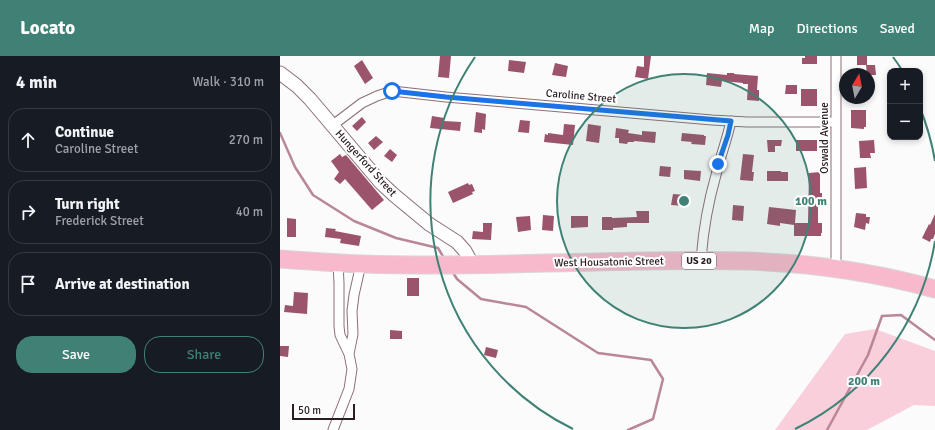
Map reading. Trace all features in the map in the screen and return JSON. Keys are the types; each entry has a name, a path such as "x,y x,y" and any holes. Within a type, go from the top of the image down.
{"highway":[{"name":"West Housatonic Street","path":"280,259 361,264 467,264 701,260 772,262 836,269 888,278 935,289"}],"street":[{"name":"Oswald Avenue","path":"836,56 836,269"},
{"name":"Hungerford Street","path":"284,76 310,99 386,187 429,224 457,242 465,251 467,264"},
{"name":"Caroline Street","path":"333,125 362,104 377,96 392,91 446,97 731,121 836,122"},
{"path":"701,260 706,217 715,176 731,121"},
{"path":"333,430 349,389 352,369 349,354 340,335 338,263"},
{"path":"349,354 353,334 352,311 354,295 361,264"}],"shaded area":[{"path":"875,329 935,351 935,406 914,405 867,430 775,430 845,334"}],"building":[{"path":"440,56 451,56 449,78 438,77"},
{"path":"644,56 651,56 648,79 635,77 637,66 644,67"},
{"path":"805,56 817,56 817,64 802,64 802,58 805,58"},
{"path":"857,56 867,56 867,65 857,65"},
{"path":"362,60 373,78 365,84 354,66"},
{"path":"509,60 526,62 524,73 508,71"},
{"path":"555,63 568,66 566,77 552,75"},
{"path":"866,65 875,65 876,75 875,68 866,68"},
{"path":"707,73 727,75 727,73 734,73 758,76 757,90 759,90 759,101 747,100 748,84 722,81 721,87 706,85"},
{"path":"786,85 797,85 797,94 785,94"},
{"path":"801,89 817,89 817,106 801,106"},
{"path":"851,110 866,110 866,127 864,127 864,129 851,128"},
{"path":"476,112 486,114 485,130 482,129 482,133 474,132"},
{"path":"432,116 444,118 444,121 461,122 460,131 430,128"},
{"path":"362,117 366,122 357,131 352,126"},
{"path":"520,120 530,121 529,133 518,132"},
{"path":"564,124 575,125 573,145 544,142 545,134 563,135"},
{"path":"588,124 601,126 599,143 586,141"},
{"path":"616,128 629,130 628,133 642,135 642,131 656,132 655,143 634,141 628,142 627,144 619,143 619,138 615,138"},
{"path":"682,133 706,136 705,145 691,144 692,142 681,141"},
{"path":"376,136 383,142 374,150 368,143"},
{"path":"767,140 782,140 781,146 775,146 775,152 768,152"},
{"path":"796,140 817,140 817,151 796,151"},
{"path":"874,140 875,153 870,153 871,158 860,158 859,141"},
{"path":"390,149 397,155 392,162 384,156"},
{"path":"340,154 342,157 346,155 384,200 372,210 345,179 340,184 334,179 339,172 331,161"},
{"path":"743,154 754,155 752,172 754,172 753,181 740,180"},
{"path":"660,166 671,167 670,177 659,176"},
{"path":"866,167 867,188 855,189 854,168"},
{"path":"684,170 701,171 700,181 684,179"},
{"path":"767,171 788,172 788,181 767,181"},
{"path":"820,172 820,193 822,193 822,200 818,202 818,223 822,223 821,236 794,236 794,225 780,223 780,226 767,224 769,207 796,210 795,223 808,223 809,173"},
{"path":"468,183 469,185 472,184 475,191 472,192 473,194 453,203 448,192"},
{"path":"673,194 686,195 685,206 671,205"},
{"path":"733,205 744,206 743,221 732,220"},
{"path":"636,211 649,211 649,223 627,223 627,227 613,228 613,230 602,230 602,217 637,217"},
{"path":"856,213 866,214 866,217 870,217 869,224 866,223 865,230 854,227"},
{"path":"935,214 935,234 930,242 922,238"},
{"path":"543,215 554,216 553,231 542,230"},
{"path":"530,216 531,230 518,232 516,217"},
{"path":"571,216 588,216 588,227 571,228"},
{"path":"287,218 296,219 296,237 287,237"},
{"path":"483,223 492,223 491,240 472,239 473,231 483,232"},
{"path":"326,228 336,229 335,231 361,236 359,246 340,243 341,239 325,237"},
{"path":"407,278 419,278 419,296 407,296"},
{"path":"294,292 308,293 307,314 284,312 285,305 293,306"},
{"path":"390,330 402,331 402,339 390,339"},
{"path":"280,346 289,346 288,357 280,356"},
{"path":"486,347 498,350 496,358 484,355"}],"waterway":[{"path":"280,133 295,167 313,195 354,221 396,238 438,248 444,258"},
{"path":"452,271 457,279 481,299 526,307 598,353 651,360 663,379 653,419 628,430"},
{"path":"827,430 868,355 882,316 901,315 935,340"}],"route":[{"path":"392,91 693,119 731,121 718,164"}]}
